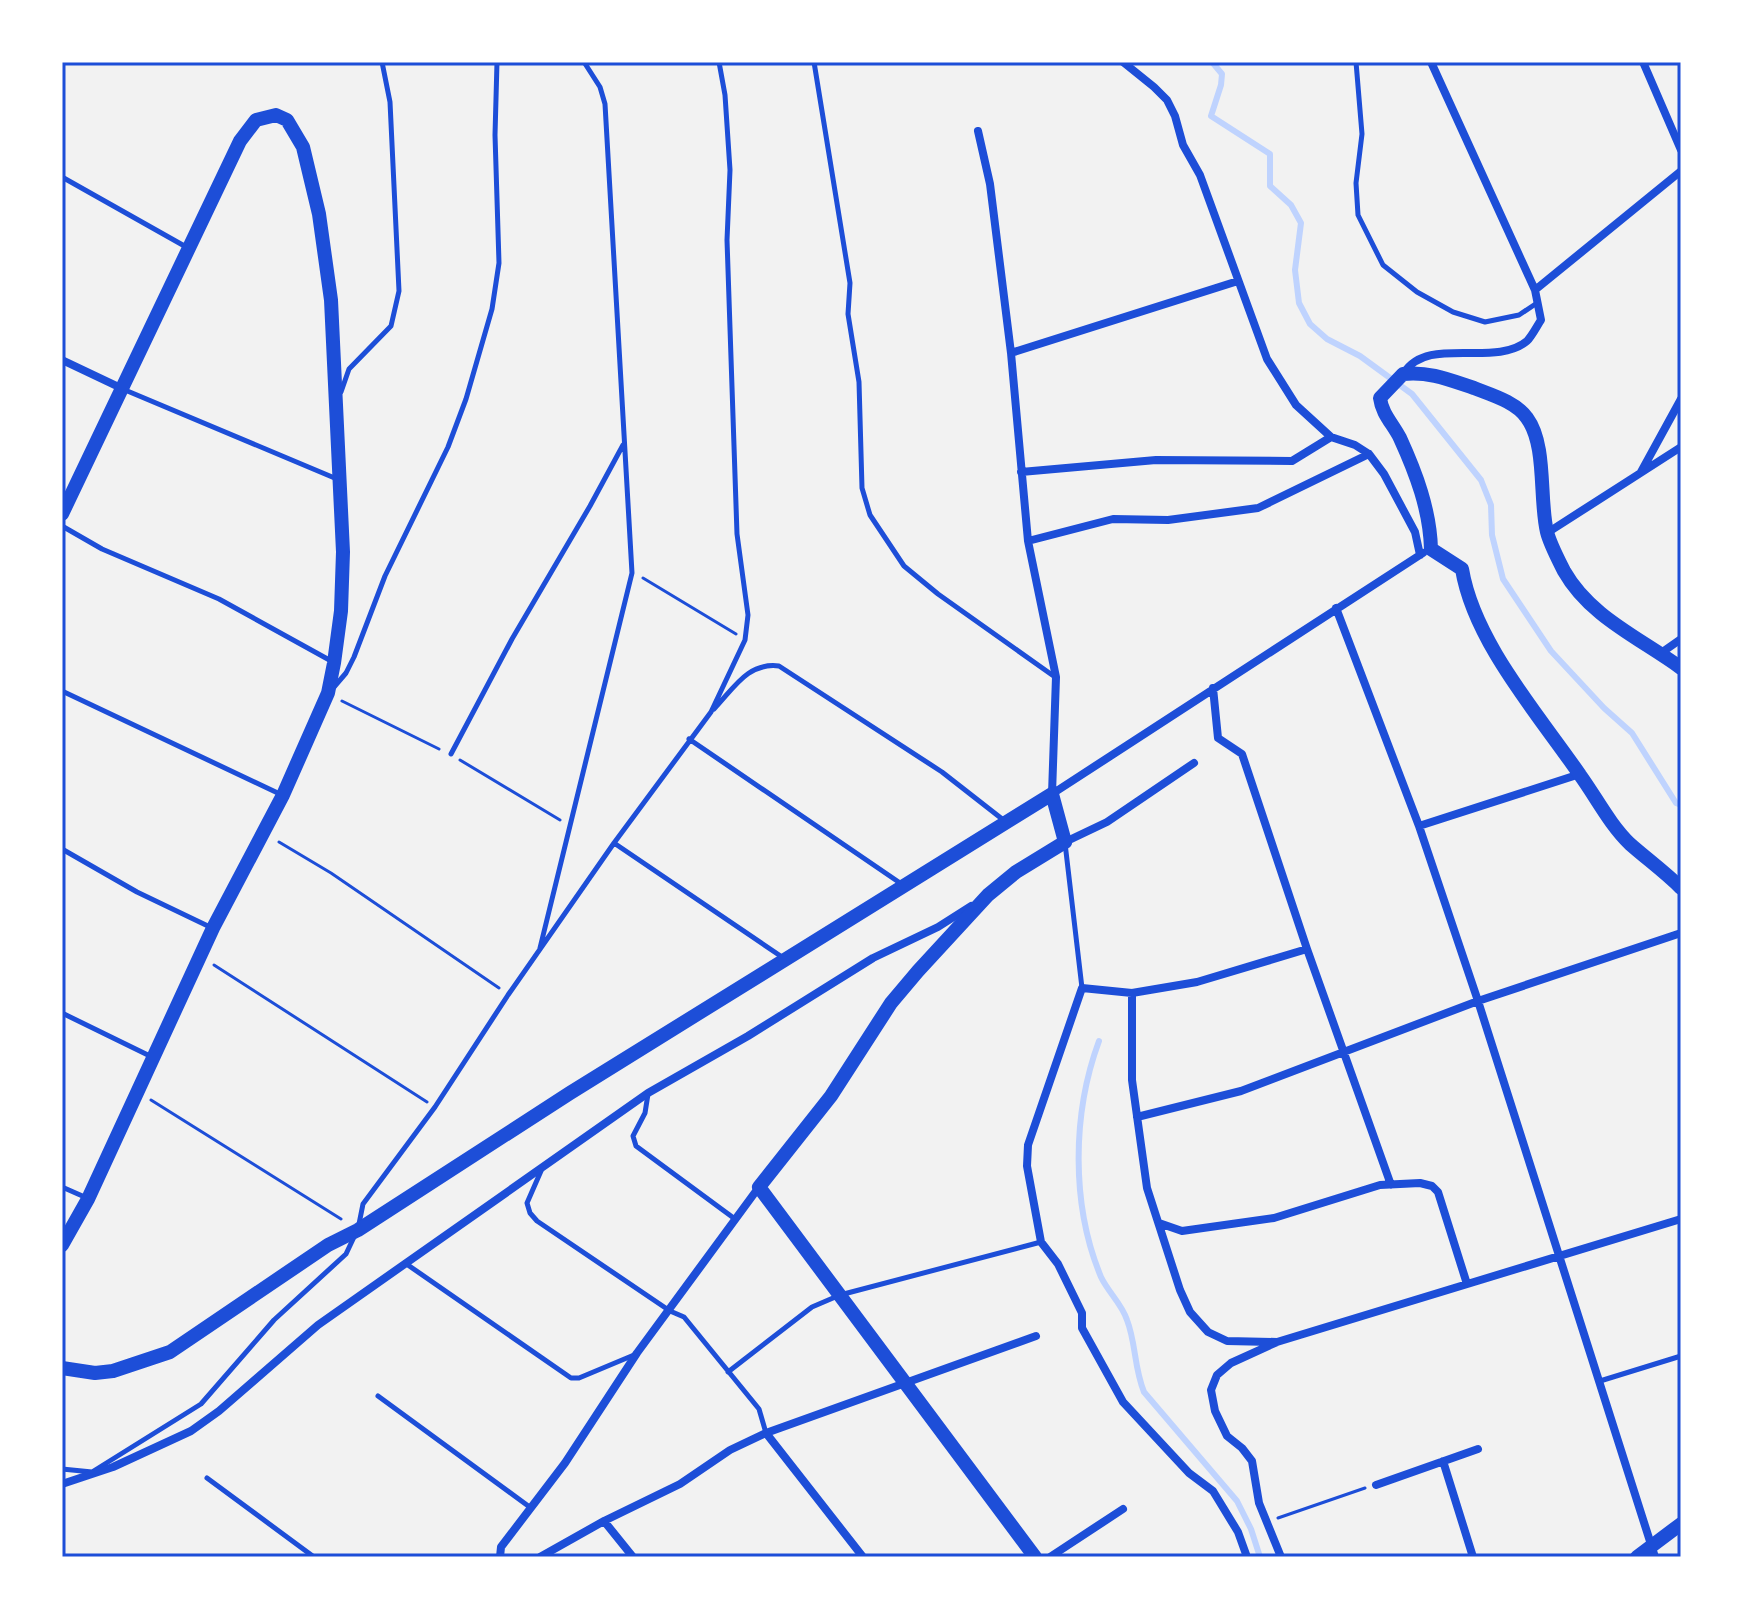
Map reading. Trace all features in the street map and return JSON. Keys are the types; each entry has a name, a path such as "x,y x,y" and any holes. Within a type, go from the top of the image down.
{"street":[{"path":"1123,62 1167,100 1183,145 1200,175 1267,359 1296,405 1331,437 1355,445 1369,454 1384,474 1425,552 1453,560 1462,569 1465,587 1483,628 1508,670 1629,843 1681,888"},
{"path":"62,1368 95,1373 113,1371 170,1352 328,1245 358,1230 570,1093 1052,794 1425,552 1430,528 1420,488 1398,435 1382,409 1380,398 1410,363 1425,356 1508,351 1527,341 1541,320 1535,290 1431,62"},
{"path":"1643,62 1681,150"},
{"path":"62,514 247,129 266,115 287,120 303,147 319,214 331,300 343,552 341,611 334,663 328,693 283,795 213,928 88,1199 62,1245"},
{"path":"978,131 990,184 1011,353 1028,541 1056,677 1052,794 1065,842"},
{"path":"1535,290 1681,171"},
{"path":"1011,353 1238,281"},
{"path":"62,360 121,388"},
{"path":"1403,374 1422,372 1482,391 1511,404 1527,418 1536,441 1547,533 1565,573 1586,600 1608,620 1681,668"},
{"path":"1640,474 1681,399"},
{"path":"1021,472 1156,460 1292,461 1331,437"},
{"path":"1547,533 1681,447"},
{"path":"1028,541 1113,519 1168,520 1258,508 1369,454"},
{"path":"1336,608 1419,826 1478,1001 1653,1552"},
{"path":"1661,653 1681,639"},
{"path":"1213,688 1218,738 1242,754 1391,1185"},
{"path":"62,1484 113,1467 191,1431 219,1411 318,1325 648,1093 748,1036 873,958 938,927 988,895 1016,872 1065,842 1107,822 1194,763"},
{"path":"1419,826 1580,774"},
{"path":"500,1557 501,1547 565,1463 637,1353 759,1187 831,1096 891,1003 988,895"},
{"path":"1137,1117 1241,1091 1478,1001 1681,933"},
{"path":"1247,1557 1238,1532 1213,1491 1189,1473 1123,1402 1082,1328 1082,1313 1058,1264 1041,1242 1027,1166 1028,1145 1082,988 1132,993 1197,982 1307,949"},
{"path":"1132,993 1132,1080 1147,1188 1190,1312 1208,1332 1227,1341 1277,1342"},
{"path":"1159,1223 1182,1231 1274,1218 1380,1185 1420,1183 1432,1186 1438,1192 1467,1284"},
{"path":"759,1187 1035,1557"},
{"path":"1281,1557 1259,1503 1252,1461 1227,1436 1215,1411 1211,1390 1217,1375 1231,1363 1277,1342 1681,1219"},
{"path":"540,1557 680,1484 730,1450 766,1433 1036,1336"},
{"path":"766,1433 863,1557"},
{"path":"1376,1485 1478,1449"},
{"path":"1443,1461 1473,1557"},
{"path":"1050,1557 1123,1509"},
{"path":"604,1521 633,1557"},
{"path":"1637,1557 1653,1552 1681,1524"}],"lane":[{"path":"335,412 349,369 391,326 399,291 390,102 382,62"},
{"path":"328,693 346,673 354,657 385,576 448,447 466,399 492,309 499,263 495,135 497,62"},
{"path":"539,954 632,573 605,104 600,87 584,62"},
{"path":"711,712 745,640 748,615 737,534 727,256 730,170 725,95 719,62"},
{"path":"814,62 850,283 848,314 859,382 864,502 910,572 1056,677"},
{"path":"1356,62 1362,134 1356,183 1358,215 1383,265 1417,292 1453,312 1485,322 1519,315 1538,302"},
{"path":"62,177 188,249"},
{"path":"121,388 338,480"},
{"path":"451,754 512,639 623,444"},
{"path":"62,526 102,549 219,599 334,663"},
{"path":"62,1469 92,1472 201,1404 274,1320 346,1254 358,1230 363,1204 435,1107 508,995 689,739 750,671 765,664 779,666 942,772 1007,822"},
{"path":"62,691 283,795"},
{"path":"689,739 904,886"},
{"path":"1065,842 1082,988"},
{"path":"614,843 785,959"},
{"path":"62,849 137,892 213,928"},
{"path":"62,1013 153,1057"},
{"path":"648,1093 645,1113 633,1136 636,1146 736,1219"},
{"path":"544,1164 527,1203 530,1213 537,1221 670,1311 684,1317 759,1409 766,1433"},
{"path":"62,1187 88,1199"},
{"path":"728,1372 812,1307 840,1295 1041,1242"},
{"path":"404,1263 571,1378 579,1378 637,1353"},
{"path":"1600,1381 1681,1356"},
{"path":"378,1396 532,1509"},
{"path":"207,1478 314,1557"}],"path":[{"path":"632,573 655,583 745,640"},
{"path":"264,833 331,873 508,995"},
{"path":"201,957 435,1107"},
{"path":"137,1092 358,1230"},
{"path":"1267,1522 1376,1485"}],"waterway":[{"path":"1212,62 1222,74 1211,116 1270,154 1270,186 1291,205 1301,223 1295,270 1299,303 1310,324 1327,339 1360,356 1412,394 1481,480 1491,505 1492,535 1503,579 1551,651 1632,733 1676,803 1681,805"},
{"path":"1099,1041 1090,1069 1080,1129 1080,1190 1091,1249 1101,1277 1127,1320 1144,1392 1237,1501 1260,1557"}]}
